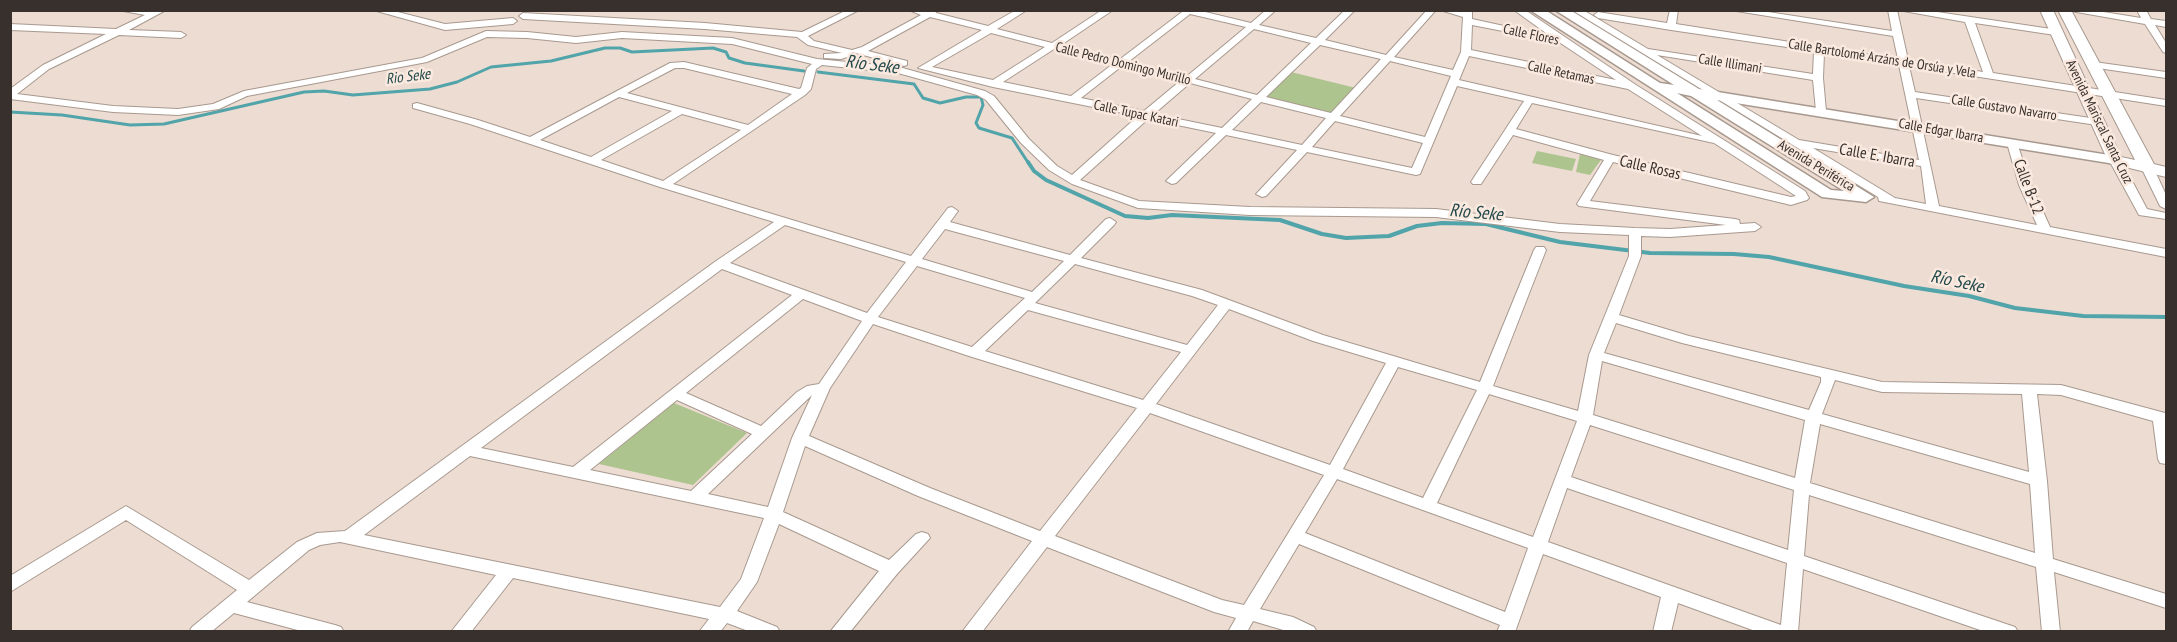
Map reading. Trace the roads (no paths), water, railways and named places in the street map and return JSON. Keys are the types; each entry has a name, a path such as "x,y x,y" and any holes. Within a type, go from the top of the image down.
{"main road":[{"name":"Avenida Mariscal Santa Cruz","path":"2046,10 2115,160"},
{"name":"Avenida Mariscal Santa Cruz","path":"2064,10 2148,169"},
{"name":"Calle Edgar Ibarra","path":"2115,160 2166,172"}],"street":[{"path":"122,10 159,12"},
{"path":"377,10 446,27 513,21"},
{"path":"802,36 855,10"},
{"name":"Calle Pedro Domingo Murillo","path":"913,10 931,12 990,31 1427,141"},
{"path":"923,68 1023,10"},
{"path":"993,84 1055,47 1109,10"},
{"path":"1073,180 1187,80 1272,10"},
{"path":"1172,181 1351,10"},
{"path":"1262,194 1432,10"},
{"name":"Calle Flores","path":"1444,10 1596,48"},
{"path":"1518,10 1632,87 1718,141"},
{"name":"Avenida Periférica","path":"1536,10 1827,194 1866,197"},
{"name":"Avenida Periférica","path":"1561,10 1866,197"},
{"path":"1671,27 1674,10"},
{"path":"1734,10 1897,34"},
{"path":"1892,10 1926,164 1933,208"},
{"path":"1902,10 2055,32"},
{"path":"2069,10 2166,24"},
{"path":"2141,10 2166,50"},
{"path":"1072,100 1187,11 1389,58 1530,99 1718,141 1737,138"},
{"path":"10,95 46,67 159,12"},
{"path":"10,95 151,112 201,110 215,107 244,94 424,60 486,34 495,27 513,21 525,12"},
{"name":"Calle Tupac Katari","path":"525,12 802,36 811,43 993,84 1416,172 1427,141"},
{"path":"795,57 841,56 865,50 931,12"},
{"path":"1580,13 1891,200"},
{"name":"Calle Bartolomé Arzáns de Orsúa y Vela","path":"1580,13 1598,13 1671,27 2166,103"},
{"path":"1427,141 1466,52 1468,16"},
{"path":"1969,20 1989,75"},
{"path":"10,27 180,35"},
{"path":"486,34 576,40 622,35 732,40 820,62 899,70 981,93 990,98 1026,141 1053,168 1073,180 1126,200 1170,207 1338,214 1436,213 1560,228 1635,232 1670,233 1755,227 1583,204 1610,158"},
{"name":"Calle Illimani","path":"1642,50 1818,78"},
{"path":"1819,50 1818,78 1821,111"},
{"name":"Calle Retamas","path":"1466,52 1632,87 1656,86"},
{"path":"664,185 801,93 806,89 812,68 820,62"},
{"path":"530,141 668,67 684,64 801,93"},
{"path":"2094,65 2166,75"},
{"name":"Calle Edgar Ibarra","path":"1656,86 2115,160"},
{"path":"618,94 750,129"},
{"name":"Calle Gustavo Navarro","path":"1911,94 2097,122"},
{"path":"1477,182 1530,99"},
{"path":"417,106 1191,350"},
{"path":"592,160 682,110"},
{"name":"Calle Rosas","path":"1511,131 1610,158 1791,201 1803,198 1801,193 1718,141"},
{"name":"Calle E. Ibarra","path":"1793,141 1926,164"},
{"name":"Calle B-12","path":"2012,143 2025,184 2045,230"},
{"name":"Avenida Mariscal Santa Cruz","path":"2115,160 2144,212 2166,216"},
{"name":"Avenida Mariscal Santa Cruz","path":"2148,169 2166,206"},
{"path":"1866,197 2166,253"},
{"path":"708,632 724,615 748,582 800,438 823,388 870,319 952,211"},
{"path":"349,537 720,264 783,221"},
{"path":"974,353 1110,222"},
{"path":"942,224 1197,293 1318,338 1586,418 2166,601"},
{"path":"1295,536 1508,626 1586,418 1588,393 1596,355 1636,252 1635,232"},
{"path":"1427,506 1485,388 1540,250"},
{"path":"720,264 870,319 1148,405 1780,632"},
{"path":"578,471 801,294"},
{"path":"971,632 1227,304"},
{"path":"1612,317 1687,340 1882,387 2061,390 2163,419 2166,459"},
{"path":"1596,355 2039,481"},
{"path":"1237,632 1333,472 1394,361"},
{"path":"1789,632 1802,486 1813,418 1828,382 1828,375"},
{"path":"695,497 807,391 823,388"},
{"path":"2029,390 2051,632"},
{"path":"676,394 762,432"},
{"path":"800,438 924,492 1220,606 1287,622 1308,632"},
{"path":"467,450 578,471 773,514 891,569"},
{"path":"1562,480 2009,632"},
{"path":"10,585 126,512 251,590"},
{"path":"198,632 303,546 329,536 349,537 724,615 752,622 771,632"},
{"path":"839,632 891,569 922,538"},
{"path":"459,632 508,571"},
{"path":"1662,632 1671,593"},
{"path":"231,605 335,632"}],"waterway":[{"name":"Rio Seke","path":"10,112 62,115 130,125 164,124 304,92 324,91 353,95 430,89 457,82 491,67 551,61 605,48 620,48 632,52 713,48 726,52 729,58 745,63 804,71"},
{"name":"Río Seke","path":"818,72 914,84 923,98 940,103 966,97 981,97 983,105 976,123 979,128 1012,138 1029,164"},
{"name":"Río Seke","path":"1028,162 1034,171 1046,180 1125,216 1148,218 1172,215 1280,220 1322,234 1346,238 1389,236 1417,226 1442,223 1486,224 1560,242 1650,253 1734,254 1769,257 1904,286 1969,296 2015,308 2083,316 2166,317"}]}
